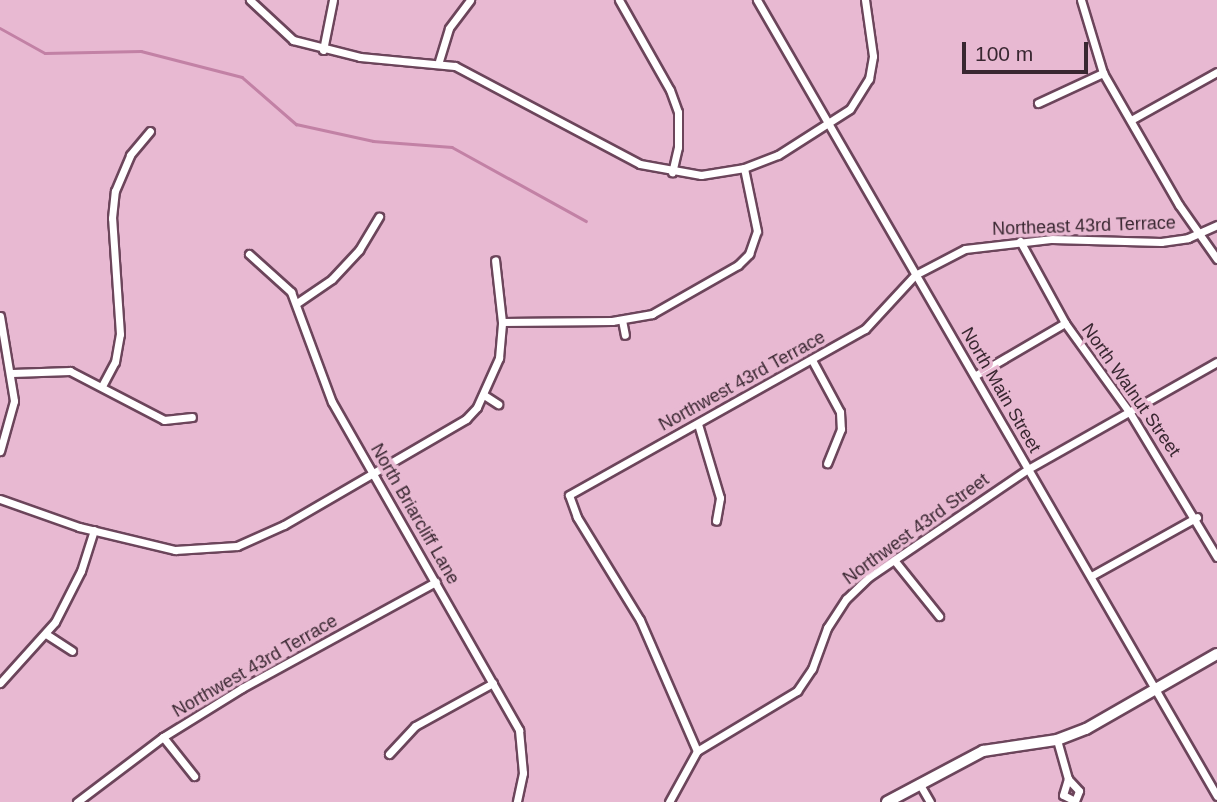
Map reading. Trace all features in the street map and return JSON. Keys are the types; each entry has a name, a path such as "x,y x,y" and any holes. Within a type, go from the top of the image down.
{"main road":[{"path":"887,802 983,751 1057,740 1217,654"}],"street":[{"path":"250,0 278,30 323,50 439,61 506,91 640,164 672,172 701,175 744,168 829,125 850,109 869,79 873,56 865,0"},
{"path":"323,50 333,0"},
{"path":"439,61 449,28 470,0"},
{"path":"619,0 675,105 678,147 672,172"},
{"name":"North Main Street","path":"757,0 1028,469 1093,575 1217,796"},
{"path":"1081,0 1103,72 1199,234 1217,259"},
{"path":"1038,103 1103,72"},
{"path":"1131,120 1217,72"},
{"path":"102,386 115,362 120,334 113,204 124,167 150,131"},
{"path":"502,322 622,320 668,308 745,259 756,237 757,218 744,168"},
{"path":"297,303 332,279 359,250 379,217"},
{"name":"Northeast 43rd Terrace","path":"915,275 965,249 1020,241 1161,242 1199,234 1217,225"},
{"name":"North Walnut Street","path":"1020,241 1065,323 1130,413 1197,517 1217,556"},
{"name":"North Briarcliff Lane","path":"249,254 284,283 297,303 322,383 493,683 524,743 517,802"},
{"path":"0,499 94,530 176,550 237,546 374,474 466,419 484,395 499,358 502,322 495,260"},
{"name":"Northwest 43rd Terrace","path":"697,751 640,620 578,517 569,495 812,360 874,322 915,275"},
{"path":"0,316 12,373 14,401 0,451"},
{"path":"622,320 625,335"},
{"path":"976,375 1065,323"},
{"path":"812,360 840,412 841,429 827,463"},
{"name":"Northwest 43rd Street","path":"697,751 792,696 812,669 827,628 845,599 894,560 1028,469 1217,362"},
{"path":"12,373 57,369 102,386 164,420 192,417"},
{"path":"484,395 498,404"},
{"path":"698,424 720,498 716,522"},
{"path":"1093,575 1197,517"},
{"path":"0,683 46,634 74,588 94,530"},
{"path":"894,560 939,616"},
{"name":"Northwest 43rd Terrace","path":"77,802 163,737 242,688 436,582"},
{"path":"46,634 72,651"},
{"path":"389,754 415,726 493,683"},
{"name":"Northwest 43rd Terrace","path":"163,737 194,776"},
{"path":"1057,740 1068,779"},
{"path":"669,802 697,751"},
{"path":"919,783 930,802"}],"waterway":[{"path":"0,28 45,53 141,51 242,77 296,124 373,141 452,147 586,221"}]}
